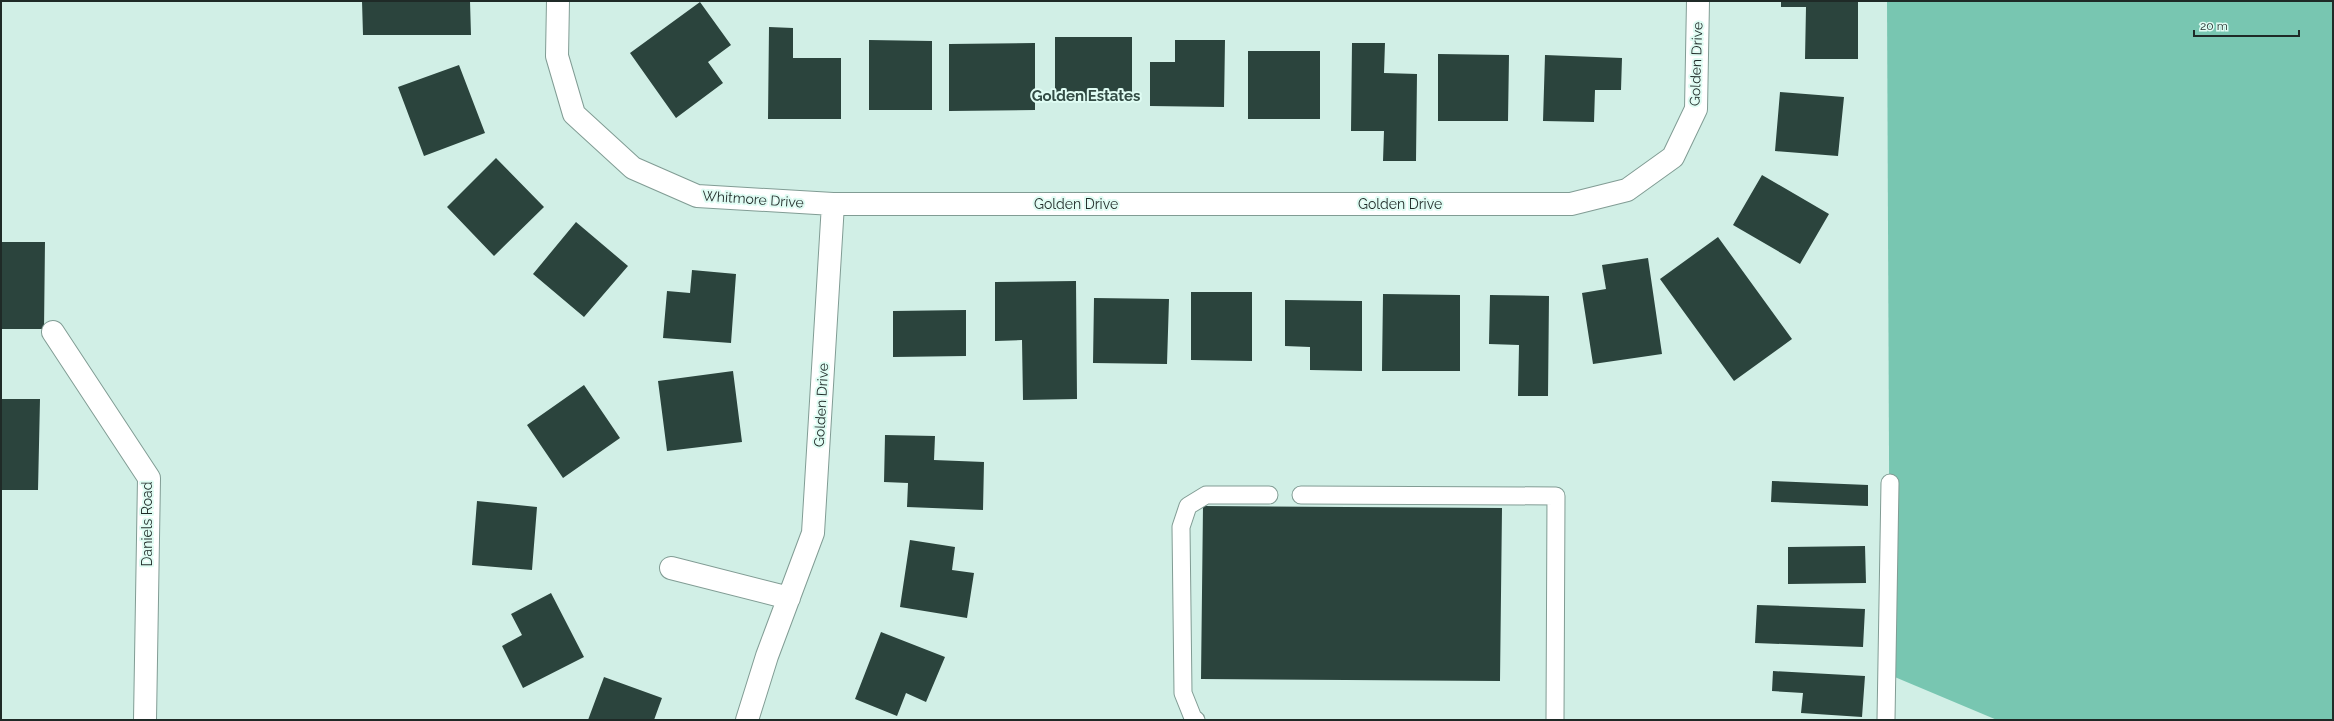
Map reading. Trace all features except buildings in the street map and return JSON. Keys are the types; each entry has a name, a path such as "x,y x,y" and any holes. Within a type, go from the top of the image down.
{"street":[{"name":"Whitmore Drive","path":"558,1 557,56 574,114 633,168 697,196 833,204"},
{"name":"Golden Drive","path":"747,720 767,656 813,533 833,204 1571,204 1627,190 1673,157 1696,109 1698,1"},
{"name":"Daniels Road","path":"53,332 149,478 145,720"},
{"path":"671,568 789,598"}],"lane":[{"path":"1886,720 1890,483"},
{"path":"1196,720 1193,718 1183,693 1181,527 1188,506 1206,494 1269,494"},
{"path":"1301,494 1556,496 1555,720"}],"green space":[{"path":"1887,1 2333,1 2333,720 1997,720 1890,675"}],"district":[{"name":"Golden Estates","path":"1086,96"}]}
